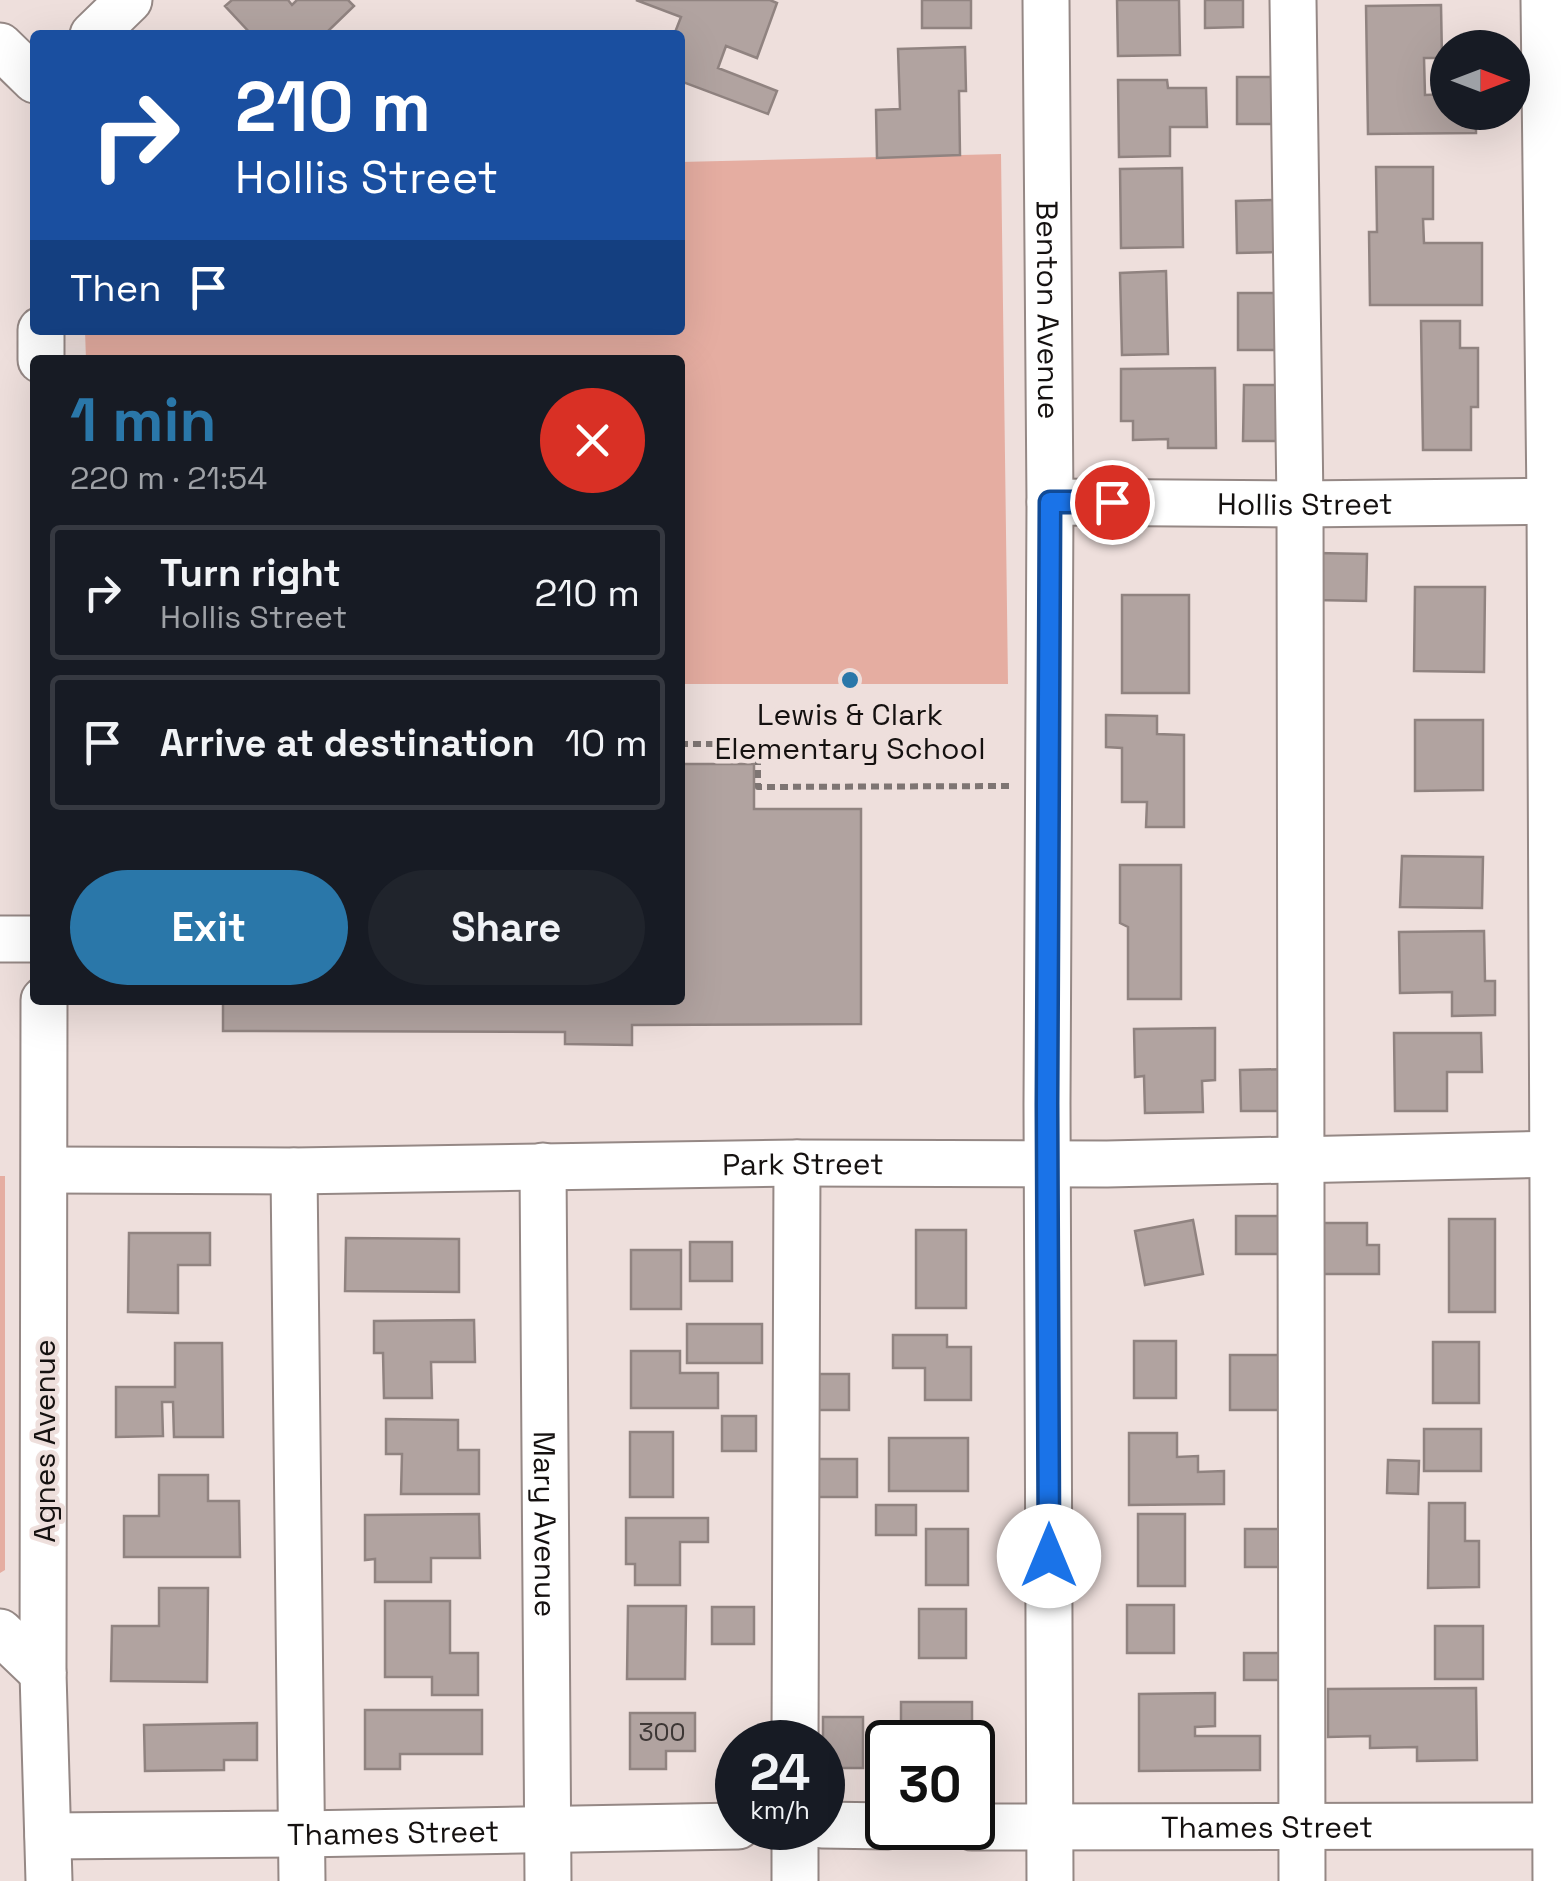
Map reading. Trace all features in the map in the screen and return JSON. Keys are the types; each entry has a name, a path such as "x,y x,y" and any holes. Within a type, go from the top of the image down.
{"street":[{"path":"97,30 129,0"},
{"name":"Benton Avenue","path":"1046,0 1050,1881"},
{"path":"1294,0 1300,504 1302,1881"},
{"path":"1544,0 1556,501 1556,1881"},
{"path":"0,46 30,75"},
{"name":"Hollis Street","path":"1050,502 1556,501"},
{"path":"0,939 30,939"},
{"name":"Agnes Avenue","path":"44,1005 44,1673 48,1881"},
{"name":"Park Street","path":"45,1170 294,1171 796,1162 1048,1164 1556,1154"},
{"path":"795,1720 796,1162"},
{"name":"Mary Avenue","path":"543,1166 548,1881"},
{"path":"294,1171 302,1881"},
{"path":"0,1632 44,1673"},
{"name":"Thames Street","path":"48,1836 715,1826"},
{"name":"Thames Street","path":"995,1827 1558,1826"},
{"path":"795,1850 795,1881"}],"path":[{"path":"685,744 758,744 758,787 1014,786"}],"shaded area":[{"path":"1001,154 1008,684 685,684 685,355 86,355 85,335 685,335 685,162"},
{"path":"0,1176 5,1176 5,1570 0,1573"}],"building":[{"path":"232,0 288,0 292,5 297,0 348,0 354,6 329,30 247,30 225,6"},
{"path":"636,0 777,3 757,58 726,46 718,68 777,91 768,114 685,83 685,30 676,30 681,17"},
{"path":"922,0 971,0 971,28 922,28"},
{"path":"1117,0 1179,0 1180,55 1118,56"},
{"path":"1205,0 1243,0 1243,27 1205,28"},
{"path":"1441,5 1441,30 1430,30 1430,58 1424,58 1430,130 1476,133 1368,134 1366,6"},
{"path":"965,47 966,91 959,91 960,155 877,158 876,110 900,109 898,49"},
{"path":"1237,77 1278,77 1278,124 1237,124"},
{"path":"1118,80 1167,80 1168,88 1206,88 1207,127 1170,127 1170,156 1119,157"},
{"path":"1376,167 1433,167 1433,219 1423,219 1424,243 1482,243 1482,305 1370,305 1369,232 1377,232"},
{"path":"1182,168 1183,247 1121,248 1120,169"},
{"path":"1277,200 1278,252 1237,253 1236,201"},
{"path":"1166,271 1168,354 1122,355 1120,273"},
{"path":"1238,293 1277,293 1277,350 1238,350"},
{"path":"1421,321 1460,321 1460,348 1478,348 1478,407 1471,407 1471,450 1423,450"},
{"path":"1215,368 1216,448 1168,448 1168,439 1133,440 1133,421 1121,421 1121,369"},
{"path":"1244,385 1283,385 1283,441 1243,441"},
{"path":"1316,553 1367,554 1366,601 1315,600"},
{"path":"1415,587 1485,587 1484,672 1414,671"},
{"path":"1122,595 1189,595 1189,693 1122,693"},
{"path":"1106,715 1157,716 1157,734 1184,735 1184,827 1146,827 1147,802 1122,802 1122,748 1106,747"},
{"path":"1415,720 1483,720 1483,790 1415,791"},
{"path":"685,764 754,764 754,809 861,809 861,1024 632,1025 632,1045 565,1044 565,1032 223,1031 223,1005 685,1005"},
{"path":"1402,856 1483,857 1482,908 1400,907"},
{"path":"1120,865 1181,865 1181,999 1128,999 1128,927 1120,923"},
{"path":"1484,931 1485,981 1495,981 1495,1015 1452,1016 1452,992 1400,993 1399,932"},
{"path":"1215,1028 1215,1080 1202,1081 1203,1112 1145,1113 1144,1076 1135,1077 1134,1029"},
{"path":"1394,1033 1481,1033 1482,1072 1447,1072 1447,1111 1395,1111"},
{"path":"1290,1069 1291,1111 1241,1111 1240,1070"},
{"path":"1236,1216 1287,1216 1287,1254 1236,1254"},
{"path":"1449,1219 1495,1219 1495,1312 1449,1312"},
{"path":"1193,1220 1203,1274 1145,1285 1135,1231"},
{"path":"1321,1223 1367,1223 1367,1245 1379,1245 1379,1274 1321,1274"},
{"path":"916,1230 966,1230 966,1308 916,1308"},
{"path":"129,1233 210,1233 210,1265 178,1265 178,1313 128,1312"},
{"path":"346,1238 459,1239 459,1292 345,1291"},
{"path":"690,1242 732,1242 732,1281 690,1281"},
{"path":"631,1250 681,1250 681,1309 631,1309"},
{"path":"474,1320 475,1362 431,1362 432,1398 384,1398 383,1353 374,1353 374,1321"},
{"path":"687,1324 762,1324 762,1363 687,1363"},
{"path":"893,1335 947,1335 947,1347 971,1347 971,1400 925,1400 925,1368 893,1368"},
{"path":"1134,1341 1176,1341 1176,1398 1134,1398"},
{"path":"1433,1342 1479,1342 1479,1403 1433,1403"},
{"path":"175,1343 222,1343 223,1437 174,1437 173,1402 162,1402 163,1436 116,1437 116,1387 175,1387"},
{"path":"631,1351 680,1351 680,1373 718,1373 718,1408 631,1408"},
{"path":"1230,1355 1282,1355 1282,1410 1230,1410"},
{"path":"812,1374 849,1374 849,1410 812,1410"},
{"path":"722,1416 756,1416 756,1451 722,1451"},
{"path":"386,1419 458,1420 458,1450 479,1450 479,1494 401,1494 402,1454 386,1454"},
{"path":"1424,1429 1481,1429 1481,1471 1424,1471"},
{"path":"630,1432 673,1432 673,1497 630,1497"},
{"path":"1129,1433 1177,1433 1177,1457 1198,1456 1198,1472 1224,1471 1224,1504 1129,1505"},
{"path":"889,1438 968,1438 968,1491 889,1491"},
{"path":"818,1459 857,1459 857,1497 818,1497"},
{"path":"1388,1460 1419,1461 1418,1494 1387,1493"},
{"path":"159,1475 208,1475 208,1501 239,1501 240,1557 124,1557 124,1516 159,1516"},
{"path":"1429,1503 1465,1503 1465,1541 1479,1541 1479,1587 1428,1588"},
{"path":"876,1505 916,1505 916,1535 876,1535"},
{"path":"479,1514 480,1558 431,1558 431,1582 375,1582 375,1559 365,1560 365,1515"},
{"path":"1138,1514 1185,1514 1185,1586 1138,1586"},
{"path":"626,1518 708,1518 708,1542 680,1542 680,1585 635,1585 635,1564 626,1564"},
{"path":"926,1529 968,1529 968,1585 926,1585"},
{"path":"1245,1529 1283,1529 1283,1567 1245,1567"},
{"path":"159,1588 208,1588 207,1682 111,1681 112,1626 159,1626"},
{"path":"385,1601 450,1601 450,1653 478,1653 478,1695 432,1695 432,1677 385,1677"},
{"path":"1127,1605 1174,1605 1174,1653 1127,1653"},
{"path":"628,1606 686,1606 685,1679 627,1679"},
{"path":"712,1607 754,1607 754,1644 712,1644"},
{"path":"919,1609 966,1609 966,1658 919,1658"},
{"path":"1435,1626 1483,1626 1483,1679 1435,1679"},
{"path":"1244,1653 1280,1653 1280,1680 1244,1680"},
{"path":"1476,1688 1477,1760 1417,1761 1417,1747 1370,1748 1370,1736 1328,1737 1328,1689"},
{"path":"1215,1693 1215,1726 1195,1727 1195,1736 1260,1736 1260,1770 1139,1771 1139,1694"},
{"path":"901,1702 972,1702 972,1720 901,1720"},
{"path":"365,1710 482,1710 482,1754 400,1754 400,1769 365,1769"},
{"path":"630,1713 695,1713 695,1751 666,1751 666,1769 630,1769"},
{"path":"863,1717 863,1768 845,1768 845,1720 823,1720"},
{"path":"257,1723 257,1760 224,1760 224,1770 145,1771 144,1725"}],"place":[{"name":"Lewis & Clark Elementary School","path":"850,680"}],"route":[{"path":"1049,1556 1050,502 1112,502"}]}
